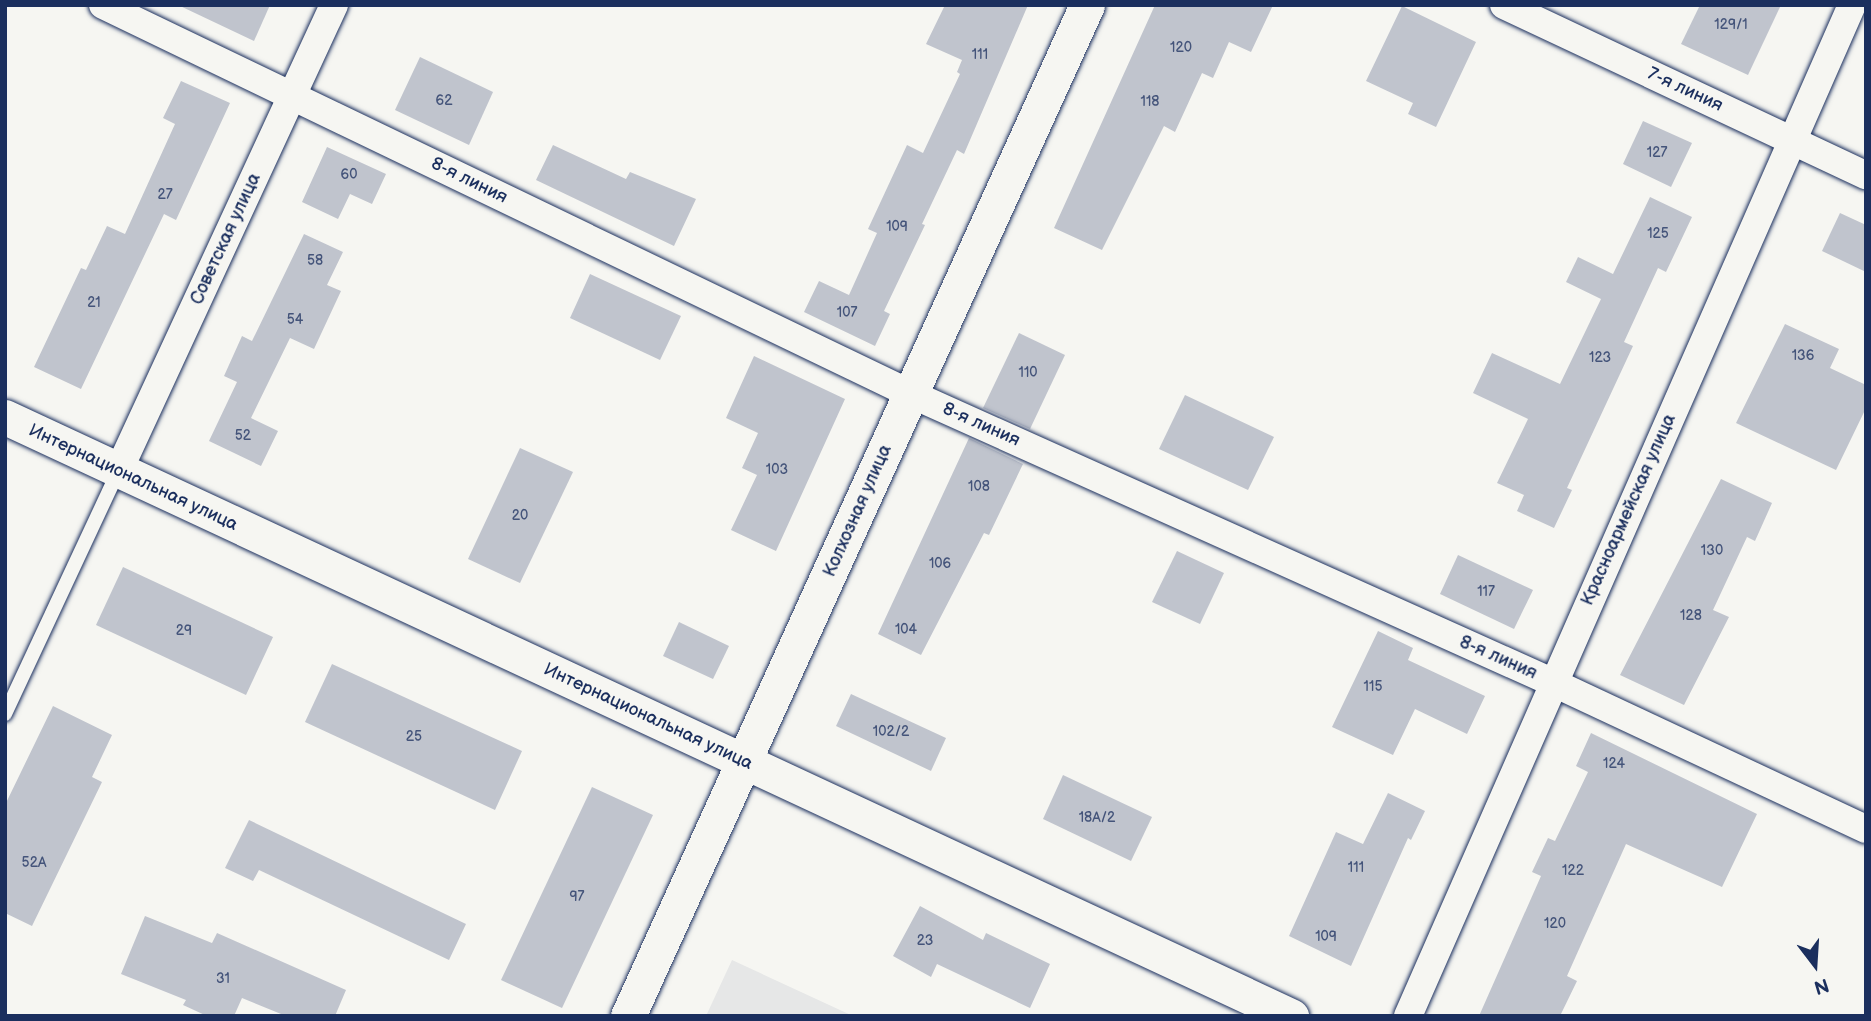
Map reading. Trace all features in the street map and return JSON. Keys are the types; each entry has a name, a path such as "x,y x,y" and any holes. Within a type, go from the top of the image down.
{"street":[{"name":"8-я линия","path":"103,5 911,394 1554,683 1866,829"},
{"name":"Советская улица","path":"118,472 334,5"},
{"name":"Колхозная улица","path":"628,1016 1087,5"},
{"name":"7-я линия","path":"1504,5 1866,175"},
{"name":"Красноармейская улица","path":"1408,1016 1852,5"},
{"name":"Интернациональная улица","path":"5,417 118,472 1291,1016"}],"lane":[{"path":"5,714 118,472"}],"shaded area":[{"path":"732,960 853,1016 706,1016"}],"building":[{"path":"178,5 270,5 254,41"},
{"path":"945,5 1028,5 964,154 957,150 922,224 925,225 884,311 890,314 875,346 804,312 819,281 849,295 877,233 868,229 907,145 923,153 960,74 957,72 962,60 926,44"},
{"path":"1155,5 1273,5 1251,52 1229,42 1213,78 1202,73 1175,132 1164,126 1102,250 1054,228"},
{"path":"1700,5 1781,5 1748,75 1681,44"},
{"path":"1402,6 1476,42 1436,127 1408,114 1413,103 1366,81"},
{"path":"420,57 493,92 469,145 395,110"},
{"path":"181,81 230,103 176,220 164,214 81,389 34,367 81,268 86,270 107,226 125,234 175,124 163,118"},
{"path":"1643,121 1692,143 1671,187 1623,164"},
{"path":"553,145 626,179 630,172 696,199 674,246 536,180"},
{"path":"327,147 386,174 372,204 350,194 338,219 302,202"},
{"path":"1650,197 1692,217 1666,272 1658,268 1624,342 1633,346 1567,488 1572,490 1554,528 1517,511 1524,495 1497,483 1528,419 1473,393 1492,353 1560,384 1601,299 1566,282 1578,257 1613,274"},
{"path":"1840,213 1866,225 1866,272 1822,251"},
{"path":"304,234 343,252 327,285 341,291 314,349 290,338 251,418 278,431 261,466 209,441 237,382 224,376 242,336 252,341"},
{"path":"590,274 681,316 660,360 570,318"},
{"path":"1785,324 1839,349 1830,368 1866,385 1866,408 1836,470 1736,423"},
{"path":"1019,333 1065,355 1030,429 983,408"},
{"path":"754,356 845,399 776,551 731,530 757,475 742,468 758,433 726,418"},
{"path":"1185,395 1274,437 1248,490 1159,449"},
{"path":"969,438 1023,464 989,535 984,533 921,655 878,634"},
{"path":"520,448 573,472 520,583 468,559"},
{"path":"1721,479 1772,503 1755,541 1747,537 1713,610 1729,617 1684,705 1620,675"},
{"path":"1177,551 1224,573 1200,624 1152,602"},
{"path":"1458,555 1533,590 1514,629 1440,594"},
{"path":"123,567 273,637 246,695 96,625"},
{"path":"679,622 729,646 713,679 663,656"},
{"path":"1378,631 1413,648 1408,660 1485,696 1467,734 1415,709 1393,755 1332,727"},
{"path":"332,664 522,751 495,810 305,722"},
{"path":"851,694 946,738 931,771 836,726"},
{"path":"53,706 112,735 92,777 102,782 32,926 5,913 5,805"},
{"path":"1591,733 1757,814 1722,887 1626,844 1567,976 1577,981 1560,1016 1479,1016 1541,876 1532,872 1548,838 1555,841 1588,772 1576,766"},
{"path":"1063,775 1152,817 1131,861 1043,819"},
{"path":"592,787 653,815 562,1008 501,980"},
{"path":"1388,793 1425,811 1411,840 1408,838 1351,966 1289,936 1336,832 1363,844"},
{"path":"249,820 466,924 449,960 259,870 253,881 225,868"},
{"path":"920,906 983,940 986,933 1050,964 1030,1008 937,964 931,977 893,956"},
{"path":"145,916 212,943 217,933 346,990 335,1016 286,1016 242,998 234,1016 207,1016 183,1005 186,1000 121,974"}]}
